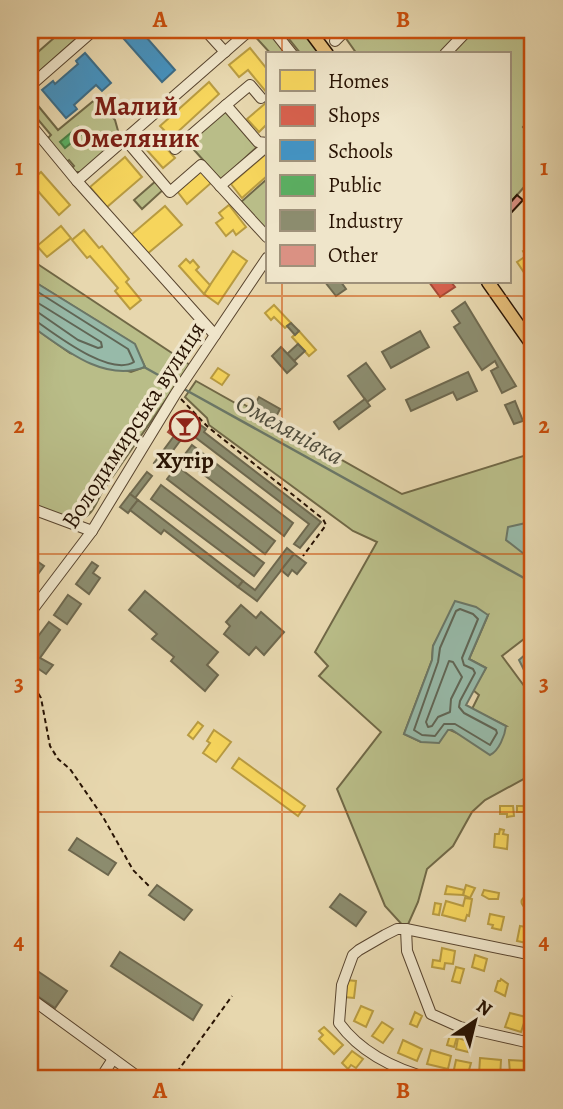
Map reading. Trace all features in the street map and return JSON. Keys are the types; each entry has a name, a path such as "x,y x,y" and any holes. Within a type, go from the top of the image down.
{"main road":[{"path":"309,30 326,52"},
{"path":"489,284 533,346"}],"street":[{"path":"30,86 94,30"},
{"path":"205,30 225,52"},
{"path":"77,181 250,30"},
{"path":"273,30 290,52"},
{"path":"335,41 346,30"},
{"path":"447,52 468,30"},
{"path":"175,149 250,85 261,98"},
{"path":"220,186 264,144 226,105"},
{"path":"30,124 77,181 215,335"},
{"path":"125,139 170,192 201,165 266,236"},
{"name":"Володимирська вулиця","path":"30,613 92,531 177,391 266,259"},
{"path":"30,508 92,531"},
{"path":"432,1079 399,1070 364,1048 341,1027 338,1009 345,973 353,955 364,946 401,929 533,955"},
{"path":"401,929 431,1014 460,1027 526,1042"},
{"path":"30,998 141,1079"},
{"path":"100,1079 113,1059"}],"path":[{"path":"177,391 208,426 323,519 326,525 303,556"},
{"path":"30,679 41,698 50,746 58,759 70,769 103,817 133,870 149,886"},
{"path":"172,1079 232,996"}],"green space":[{"path":"63,30 86,30 30,80 30,59"},
{"path":"255,30 270,30 287,52 269,52 252,33"},
{"path":"282,30 302,30 318,52 299,52"},
{"path":"340,30 533,30 533,116 523,127 533,138 533,177 510,203 510,52 356,52"},
{"path":"30,96 58,130 97,98 115,120 120,138 81,172 75,172 71,169 74,166 69,160 66,162 47,139 51,135 30,110"},
{"path":"225,109 258,146 221,180 187,142"},
{"path":"157,180 164,189 142,209 134,200"},
{"path":"266,180 266,231 241,202"},
{"path":"30,259 190,365 102,492 92,511 81,519 67,518 30,503 30,325 70,353 131,372 145,367 134,344 30,279"},
{"path":"196,381 237,404 243,404 402,494 533,453 533,632 502,656 533,698 533,774 485,800 472,812 453,846 427,869 418,902 406,929 385,906 337,789 381,732 319,676 328,666 315,652 377,542 353,531 209,425 207,418 185,397","holes":["488,615 469,659 486,668 473,690 479,695 472,709 506,726 459,734 448,729 421,742 404,734 438,637"]}],"water":[{"path":"30,279 135,344 145,367 129,371 99,367 70,353 30,325"},
{"path":"526,523 533,534 533,561 506,540 508,527"},
{"path":"455,601 476,607 488,615 469,659 486,668 466,705 506,726 501,742 490,755 452,730 448,730 439,743 421,742 404,734 432,660 433,646"},
{"path":"533,648 533,678 528,678 519,660"}],"building: Homes":[{"path":"30,30 49,30 30,47"},
{"path":"250,48 266,68 266,92 248,70 239,77 229,65"},
{"path":"209,82 219,94 171,138 175,143 168,150 175,158 163,168 145,148 164,130 160,126"},
{"path":"266,103 266,125 259,132 247,119"},
{"path":"266,154 266,177 242,198 231,184"},
{"path":"125,157 142,177 107,207 90,187"},
{"path":"201,171 211,183 187,204 177,191"},
{"path":"41,172 70,205 59,215 30,182"},
{"path":"229,205 246,227 236,235 233,230 226,236 216,223 223,218 219,213"},
{"path":"165,206 182,225 147,254 131,235"},
{"path":"61,226 71,238 47,257 37,246"},
{"path":"84,230 99,248 102,246 129,279 126,282 141,300 130,309 115,291 118,288 72,240"},
{"path":"530,247 533,252 533,278 529,280 517,262 526,256 523,251"},
{"path":"233,251 247,261 218,304 204,294"},
{"path":"186,259 190,263 193,260 199,267 196,270 210,285 204,294 179,266"},
{"path":"274,305 291,323 285,328 274,317 271,320 265,313"},
{"path":"299,331 316,350 309,356 292,337"},
{"path":"218,368 229,375 222,385 211,378"},
{"path":"198,722 203,726 193,739 188,735"},
{"path":"214,730 231,742 216,762 203,753"},
{"path":"239,758 305,806 298,816 232,768"},
{"path":"500,806 513,806 514,816 500,814"},
{"path":"517,806 529,806 529,812 517,812"},
{"path":"500,829 504,830 503,834 508,835 507,849 494,847 495,834 499,834"},
{"path":"526,832 533,832 533,851 524,851"},
{"path":"466,885 475,888 470,898 463,895"},
{"path":"447,886 464,890 463,895 445,894"},
{"path":"484,890 499,893 498,899 489,899 482,895"},
{"path":"527,897 531,898 531,906 527,907 523,906 522,902 523,898"},
{"path":"465,898 472,899 469,916 467,915 465,921 442,915 446,901 463,906"},
{"path":"435,903 441,904 439,915 433,914"},
{"path":"490,914 504,917 501,930 488,924"},
{"path":"520,926 533,928 531,944 517,941"},
{"path":"442,948 455,951 453,964 445,963 444,969 432,967 433,960 440,961"},
{"path":"475,955 487,959 484,971 472,967"},
{"path":"456,967 464,969 460,983 452,981"},
{"path":"501,979 508,984 505,996 495,991"},
{"path":"346,980 356,981 354,998 344,997"},
{"path":"361,1006 373,1011 366,1027 354,1021"},
{"path":"415,1012 422,1016 417,1027 410,1024"},
{"path":"510,1013 526,1017 521,1032 505,1027"},
{"path":"382,1022 393,1029 383,1043 372,1036"},
{"path":"324,1027 343,1045 334,1054 319,1039 323,1035 319,1031"},
{"path":"450,1035 457,1037 454,1047 447,1045"},
{"path":"458,1038 471,1042 468,1052 456,1049"},
{"path":"403,1040 422,1049 417,1061 398,1053"},
{"path":"431,1050 451,1056 448,1069 427,1064"},
{"path":"352,1051 363,1059 356,1068 351,1065 348,1069 342,1063"},
{"path":"480,1058 501,1060 500,1078 479,1075"},
{"path":"456,1060 471,1063 467,1077 453,1074"},
{"path":"509,1060 526,1061 525,1075 517,1077 510,1074"},
{"path":"369,1071 379,1077 378,1079 364,1079"}],"building: Shops":[{"path":"430,284 453,284 455,287 440,297"},
{"path":"183,412 199,424 188,437 185,435 180,441 168,432"}],"building: Schools":[{"path":"116,30 140,30 175,70 162,82"},
{"path":"85,53 111,83 102,91 96,85 74,105 77,109 66,118 42,90 53,81 55,84 78,64 76,61"}],"building: Public":[{"path":"78,127 83,133 65,148 60,142"}],"building: Industry":[{"path":"327,284 342,284 346,289 336,296"},
{"path":"465,302 516,386 502,393 491,371 498,367 495,361 482,370 454,327 460,323 452,311"},
{"path":"291,323 299,331 295,335 287,326"},
{"path":"420,331 429,347 391,368 382,352"},
{"path":"298,344 305,351 294,361 287,354"},
{"path":"281,347 297,364 287,373 272,356"},
{"path":"366,363 385,389 367,402 348,376"},
{"path":"468,372 477,391 457,400 453,392 411,411 406,400"},
{"path":"259,397 280,409 274,421 252,409"},
{"path":"365,399 370,406 339,429 334,422"},
{"path":"515,401 523,421 514,424 505,405"},
{"path":"199,424 206,429 204,432 321,522 300,548 294,544 309,524 191,434"},
{"path":"174,436 180,441 160,468 154,463"},
{"path":"192,445 293,523 284,536 182,458"},
{"path":"177,466 275,541 265,554 167,479"},
{"path":"147,472 152,476 135,498 130,494"},
{"path":"161,485 264,563 254,576 151,499"},
{"path":"130,494 138,500 128,513 120,507"},
{"path":"138,500 243,581 238,587 164,530 161,534 130,510"},
{"path":"287,548 294,554 257,601 238,587 243,581 255,590"},
{"path":"294,554 306,563 297,574 292,570 288,576 281,570"},
{"path":"30,558 44,566 30,585"},
{"path":"92,562 98,566 93,573 100,578 89,594 76,584"},
{"path":"145,591 218,652 207,665 218,675 205,691 171,661 174,657 152,639 157,634 129,610"},
{"path":"68,595 81,604 67,624 54,615"},
{"path":"241,605 256,618 261,612 284,632 264,655 256,647 249,655 224,634 230,626 226,622"},
{"path":"49,622 60,630 40,658 53,665 46,674 30,663 30,647"},
{"path":"77,838 116,863 108,875 69,850"},
{"path":"157,885 192,910 184,920 149,895"},
{"path":"340,894 366,912 356,926 330,907"},
{"path":"120,952 202,1005 193,1020 111,966"},
{"path":"33,968 67,991 55,1008 30,991 30,973"}],"building: Other":[{"path":"517,195 523,200 510,214 510,203"},
{"path":"533,203 533,219 527,207"}],"waterway":[{"name":"Омелянівка","path":"144,367 178,386"},
{"name":"Омелянівка","path":"184,389 533,583"}],"place":[{"name":"Хутір","path":"185,426"}],"district":[{"name":"Малий Омеляник","path":"136,121"}]}
